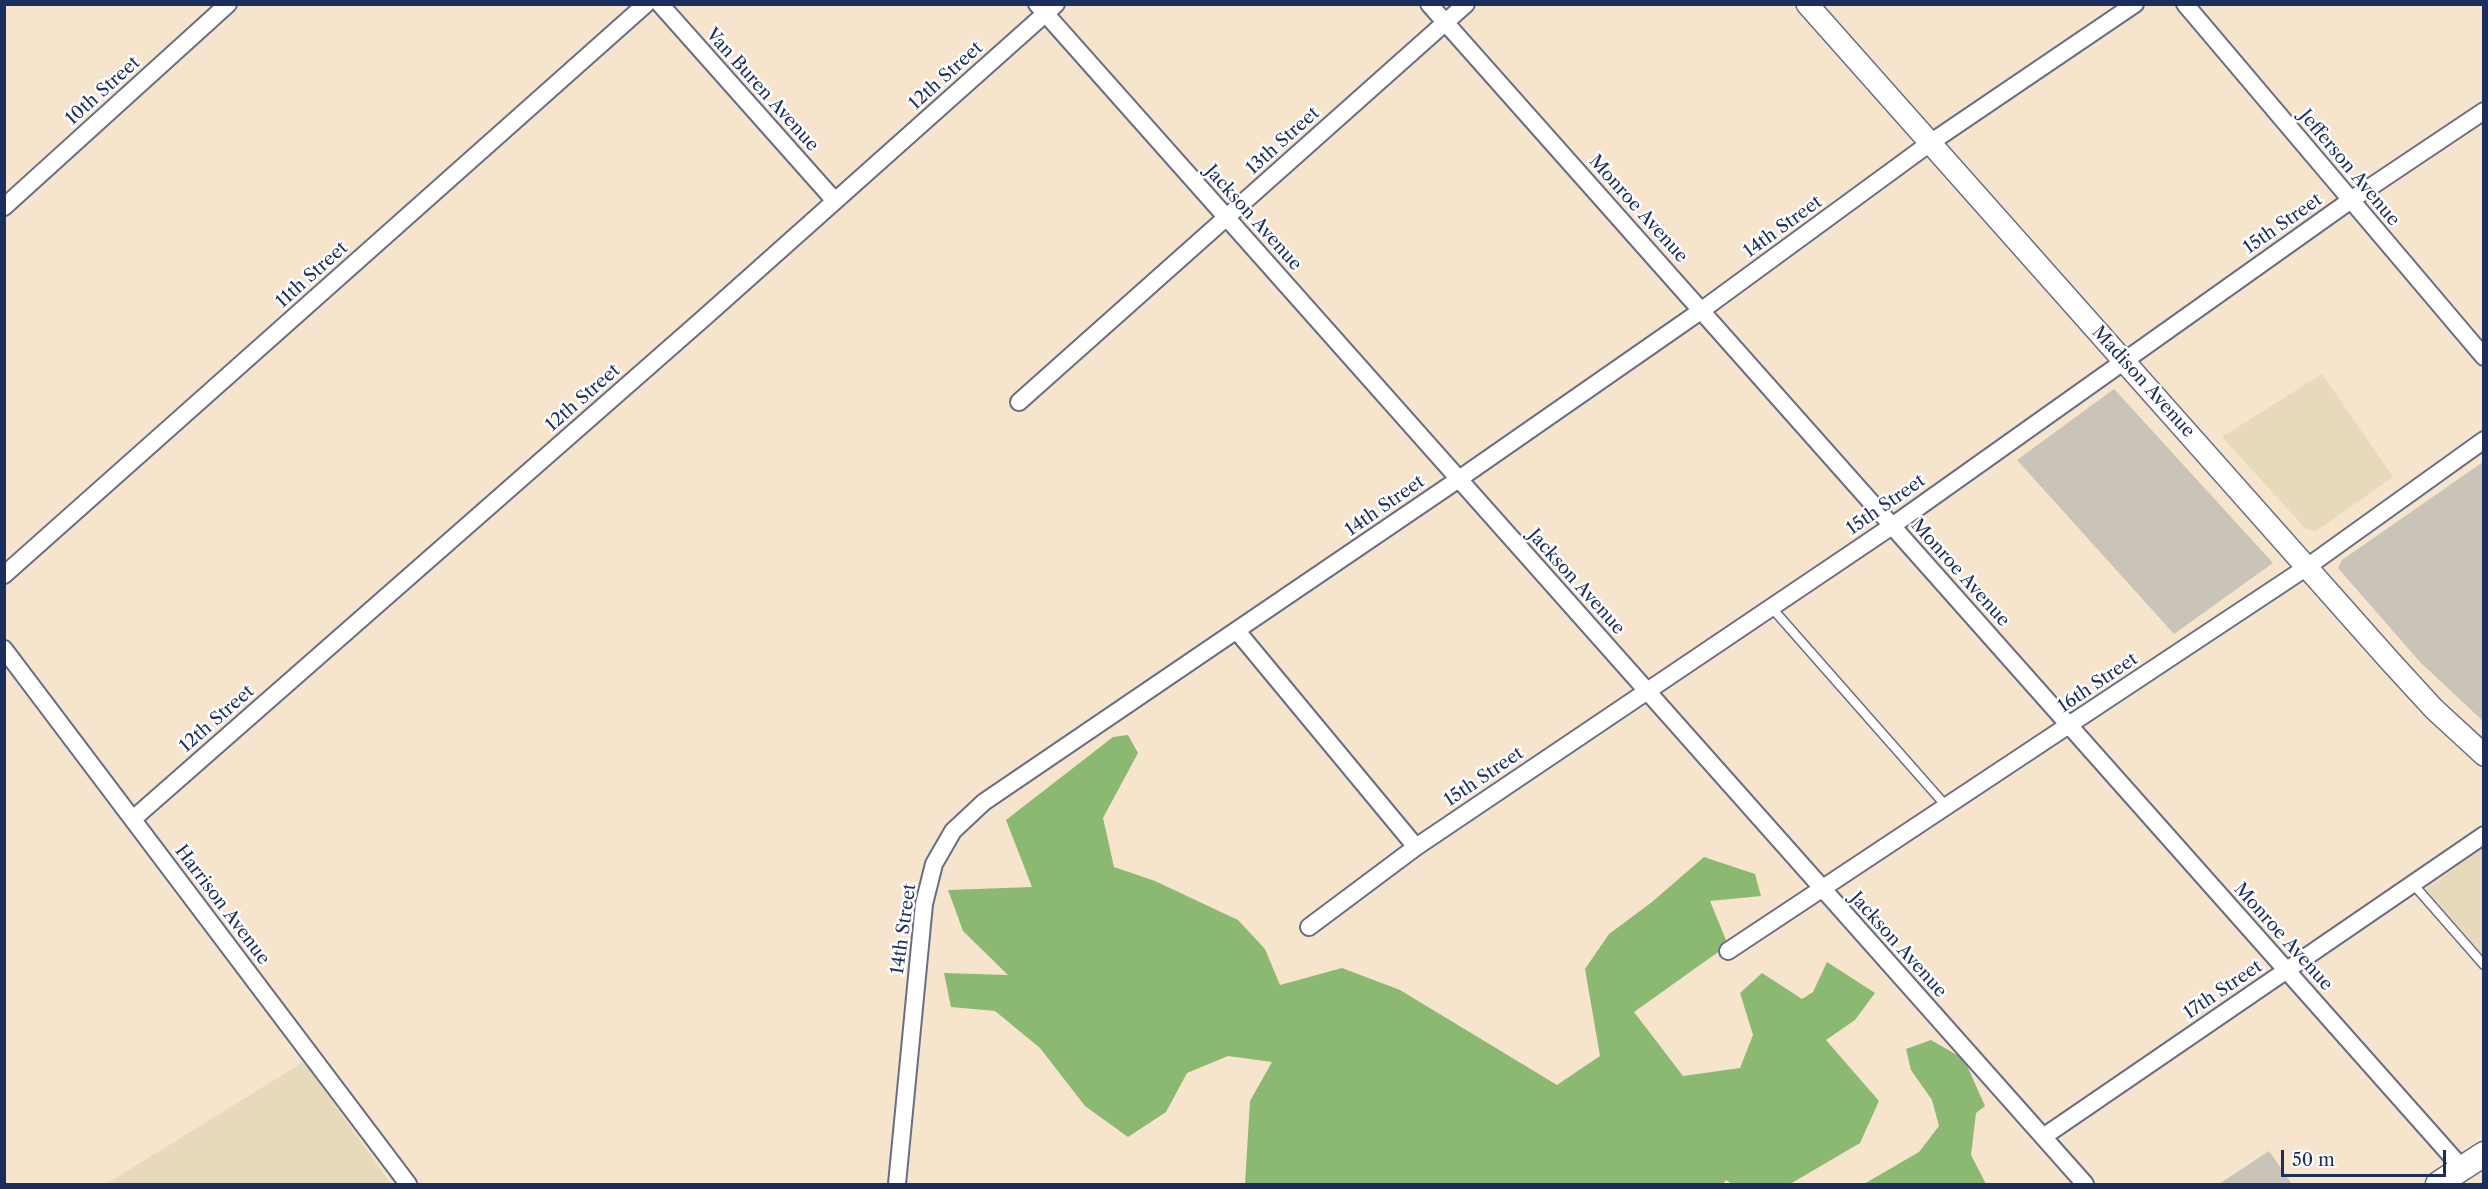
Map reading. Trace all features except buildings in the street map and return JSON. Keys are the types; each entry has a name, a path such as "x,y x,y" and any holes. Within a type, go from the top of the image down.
{"main road":[{"path":"2438,1185 2484,1154"}],"street":[{"name":"10th Street","path":"4,207 228,4"},
{"name":"11th Street","path":"4,575 646,4"},
{"name":"Van Buren Avenue","path":"660,4 835,201"},
{"name":"Monroe Avenue","path":"1429,4 2462,1168"},
{"name":"13th Street","path":"1019,402 1466,4"},
{"name":"Madison Avenue","path":"1807,4 2427,701 2484,755"},
{"name":"14th Street","path":"897,1185 924,904 934,864 953,831 984,802 1237,631 1702,310 1930,143 2135,4"},
{"name":"Jefferson Avenue","path":"2185,4 2484,357"},
{"name":"12th Street","path":"133,819 835,201 1046,8"},
{"name":"Jackson Avenue","path":"1046,8 1227,218 2085,1185"},
{"name":"15th Street","path":"1309,927 1416,847 1892,526 2351,200 2484,111"},
{"name":"16th Street","path":"1728,951 2307,567 2484,440"},
{"path":"1237,631 1416,847"},
{"name":"Harrison Avenue","path":"4,649 408,1185"},
{"name":"17th Street","path":"2043,1137 2484,835"}],"lane":[{"path":"1770,607 1947,807"},
{"path":"2413,884 2484,965"}],"shaded area":[{"path":"2322,374 2393,477 2316,531 2306,529 2222,437"},
{"path":"2114,389 2273,563 2174,634 2017,460"},
{"path":"2483,462 2483,721 2420,662 2338,568 2342,560"},
{"path":"2483,848 2483,955 2423,891"},
{"path":"303,1061 391,1184 106,1184 297,1066"},
{"path":"2269,1151 2292,1184 2219,1184"}],"green space":[{"path":"1128,735 1138,753 1103,818 1114,867 1155,881 1238,920 1265,949 1280,985 1342,968 1400,990 1557,1085 1600,1056 1585,969 1609,934 1652,902 1704,857 1755,874 1761,896 1710,901 1728,945 1634,1012 1683,1076 1740,1068 1753,1035 1740,993 1762,973 1802,999 1813,992 1827,962 1875,993 1855,1020 1826,1040 1879,1101 1860,1143 1790,1184 1732,1184 1726,1180 1723,1184 1245,1184 1250,1101 1272,1062 1228,1056 1187,1073 1166,1112 1128,1137 1085,1106 1040,1048 995,1011 951,1007 944,973 1008,975 963,931 948,890 1032,887 1006,820 1113,737"},
{"path":"1931,1040 1964,1059 1985,1106 1976,1113 1971,1155 1986,1184 1864,1184 1919,1152 1939,1126 1932,1100 1911,1070 1906,1049"}]}
